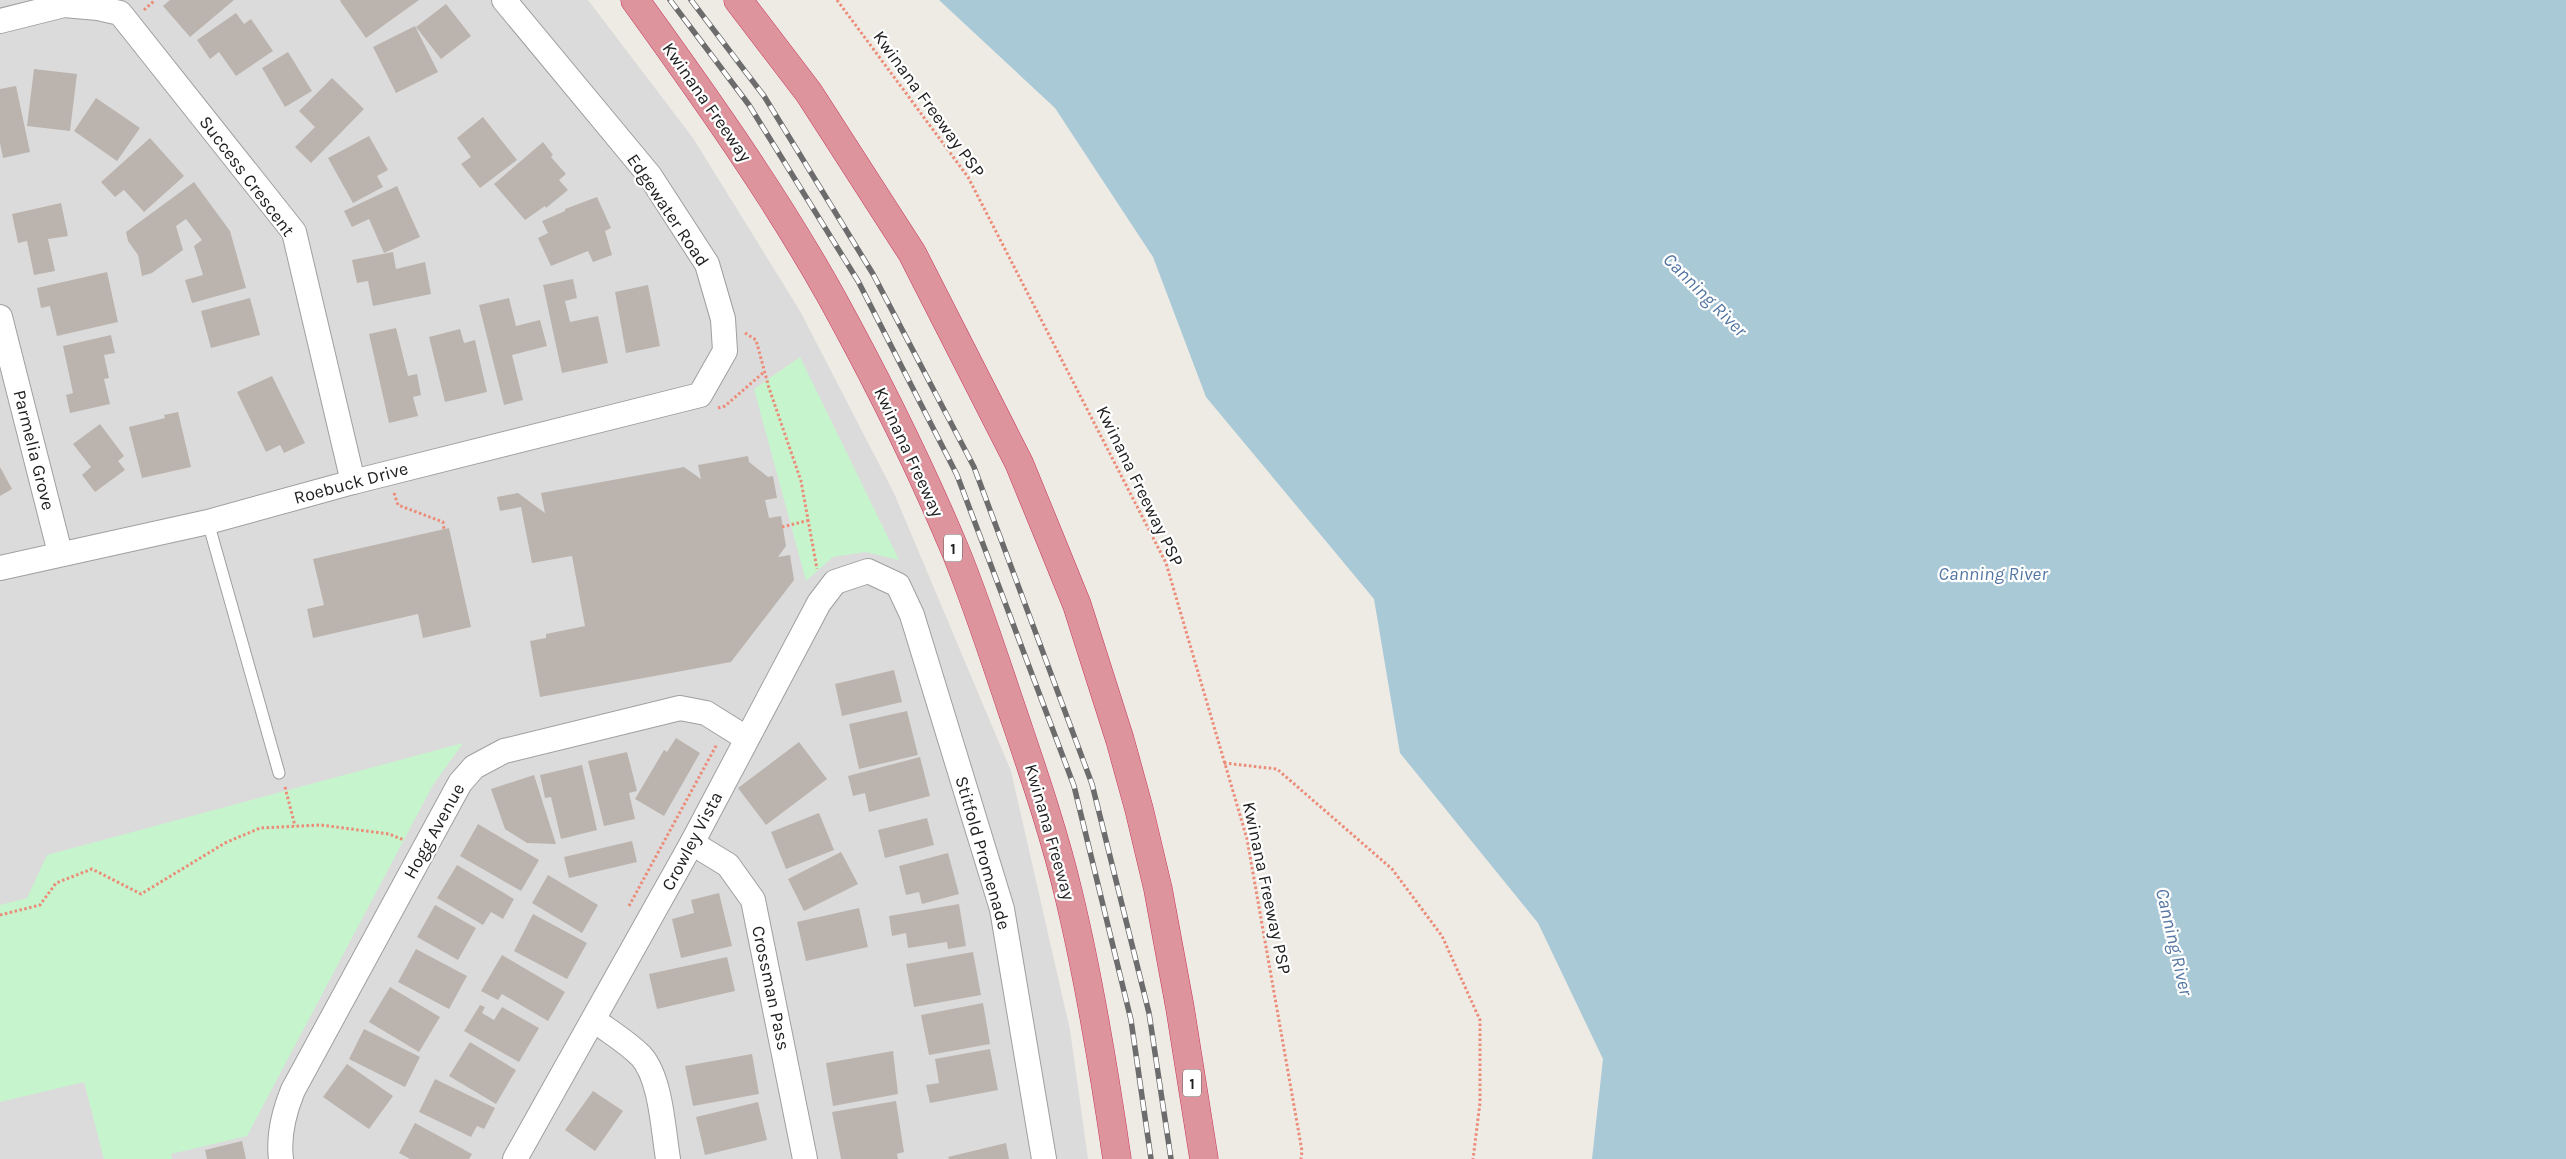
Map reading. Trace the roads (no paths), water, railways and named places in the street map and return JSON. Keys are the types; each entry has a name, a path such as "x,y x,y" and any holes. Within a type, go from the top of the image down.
{"highway":[{"name":"Kwinana Freeway","path":"635,0 724,125 778,207 831,296 889,407 926,484 956,554 1032,767 1069,894 1098,1026 1118,1159"},
{"name":"1","path":"738,0 809,93 912,253 1019,463 1077,605 1120,740 1158,889 1179,999 1204,1159"}],"street":[{"name":"Edgewater Road","path":"504,0 650,176 706,264 723,319 725,352 700,395"},
{"name":"Success Crescent","path":"0,20 64,5 98,8 120,13 294,232 353,482"},
{"name":"Parmelia Grove","path":"0,317 60,554"},
{"name":"Roebuck Drive","path":"0,568 208,522 353,482 700,395"},
{"name":"Crowley Vista","path":"515,1159 692,843 819,603 835,582 868,571 898,585"},
{"name":"Stitfold Promenade","path":"898,585 912,615 1002,909 1044,1159"},
{"name":"Hogg Avenue","path":"281,1159 280,1136 285,1109 293,1090 460,783 474,767 494,755 680,708 706,714 727,724 746,738"},
{"name":"Crossman Pass","path":"692,843 728,865 753,900 805,1159"},
{"path":"594,1020 631,1047 642,1057 650,1070 655,1084 668,1159"}],"lane":[{"path":"208,522 279,773"}],"water":[{"name":"Canning River","path":"939,0 2566,0 2566,1159 1592,1159 1603,1059 1538,923 1400,753 1374,599 1206,397 1153,257 1055,108"}],"railway":[{"path":"670,0 749,105 858,281 957,475 1074,786 1131,1020 1151,1159"},
{"path":"691,0 764,96 873,274 974,467 1092,784 1149,1013 1171,1159"}]}
